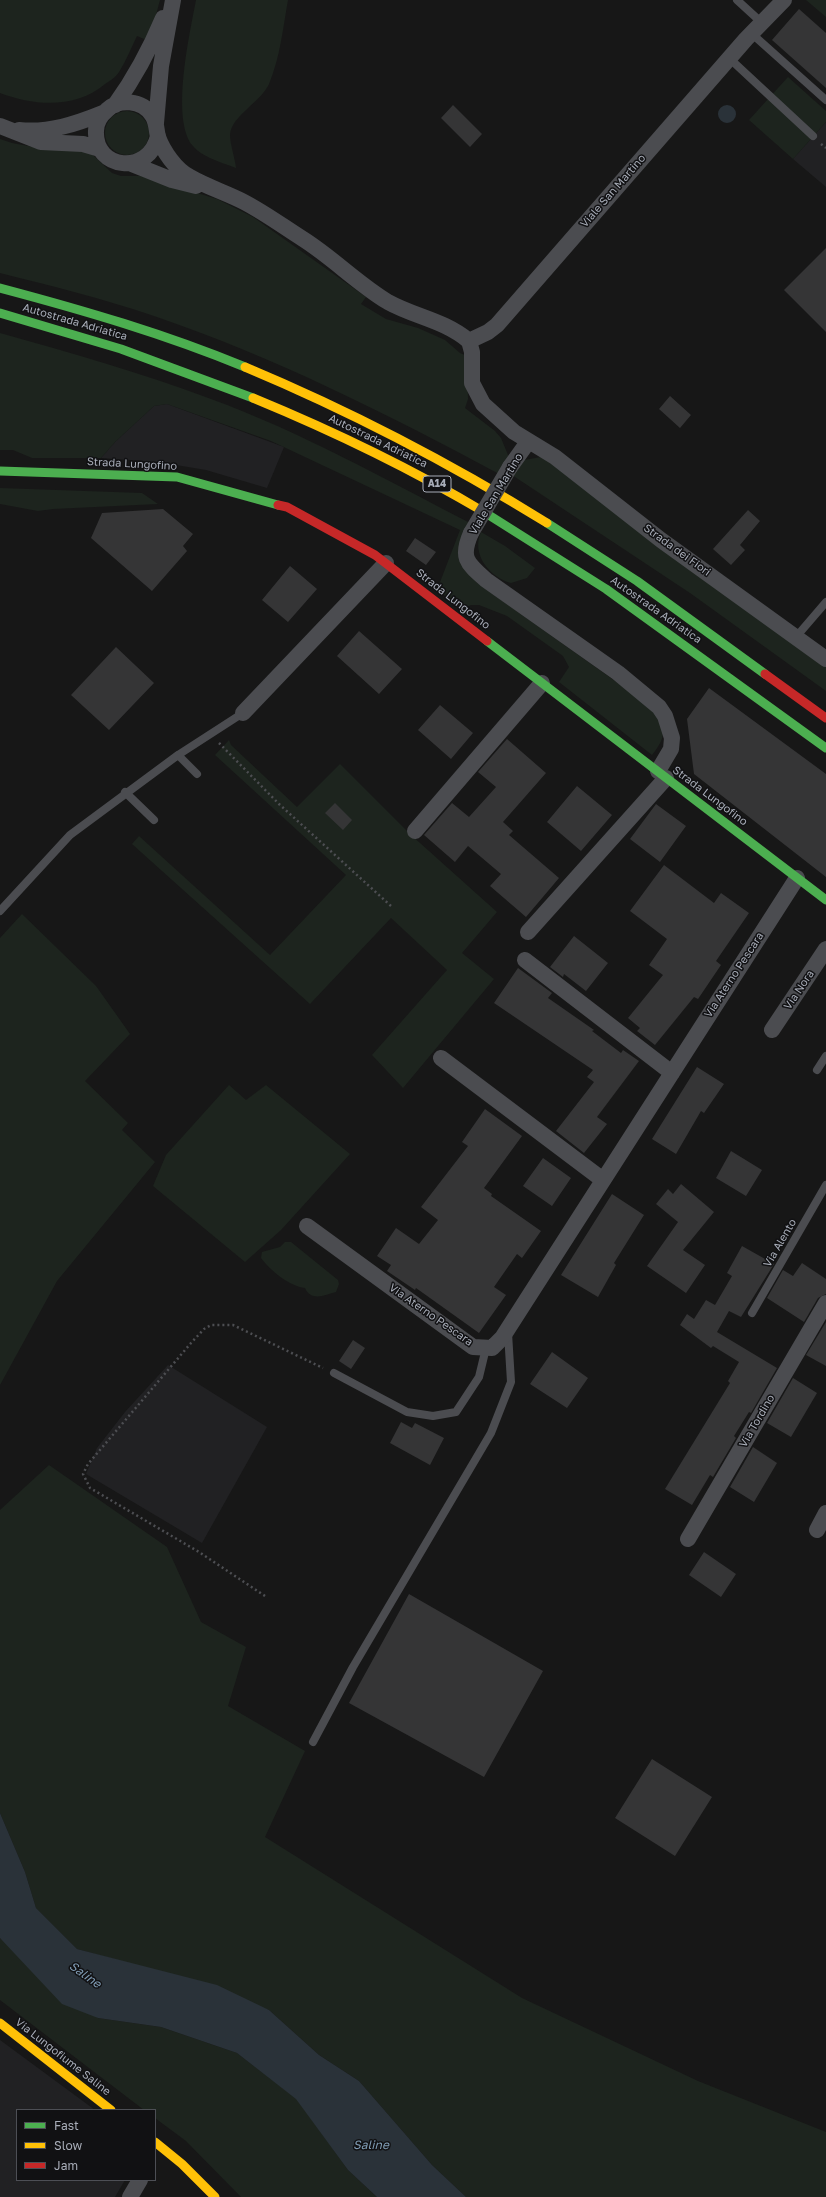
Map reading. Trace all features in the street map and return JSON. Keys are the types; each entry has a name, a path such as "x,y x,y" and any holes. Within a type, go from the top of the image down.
{"main road":[{"name":"Autostrada Adriatica","path":"0,288 120,321 220,356 337,406 438,457 538,516 628,574 826,718"},
{"name":"Autostrada Adriatica","path":"0,313 121,348 230,387 346,438 431,481 568,564 826,748"},
{"name":"Strada Lungofino","path":"0,470 177,477 287,508 375,554 826,900"},
{"name":"Via Lungofiume Saline","path":"0,2023 110,2109"},
{"path":"157,2147 182,2164 215,2197"}],"street":[{"path":"100,149 96,130 109,109 130,84 148,53 172,0"},
{"path":"132,164 147,157 153,151 157,130 162,66 172,0"},
{"name":"Viale San Martino","path":"662,774 671,749 672,738 665,716 659,707 618,673 481,575 467,561 465,554 466,545 471,533 510,467 528,442 483,404 475,392 472,383 472,352 469,341 488,332 497,325 729,58 784,0"},
{"path":"2,127 30,131 53,129 79,123 125,102 135,103 144,107 152,114 157,130 179,169 188,177 244,202 305,240 390,303 438,321 460,333 469,341"},
{"path":"2,127 41,142 83,144 100,149 114,161 132,164 172,180 222,193"},
{"name":"Strada dei Fiori","path":"528,442 555,457 661,540 826,659"},
{"path":"243,713 386,563"},
{"path":"415,831 542,683"},
{"path":"528,932 662,774"},
{"name":"Via Aterno Pescara","path":"307,1226 473,1347 492,1348 507,1328 797,878"},
{"name":"Via Nora","path":"772,1030 826,950"},
{"path":"525,960 672,1073"},
{"path":"441,1058 603,1180"},
{"name":"Via Tordino","path":"688,1539 826,1303"},
{"path":"817,1530 826,1513"},
{"path":"130,2197 139,2181"}],"lane":[{"path":"737,0 756,28 826,100"},
{"path":"729,58 813,136"},
{"path":"796,637 826,602"},
{"path":"0,911 70,835 125,792 243,713"},
{"path":"178,756 197,774"},
{"path":"125,792 154,820"},
{"path":"817,1070 826,1056"},
{"name":"Via Alento","path":"752,1313 826,1185"},
{"path":"313,1742 361,1654 491,1433 511,1382 507,1328"},
{"path":"334,1373 407,1412 433,1416 456,1412 479,1377 486,1348"}],"path":[{"path":"210,734 279,804 391,906"},
{"path":"265,1596 199,1552 90,1488 83,1474 88,1464 191,1343 204,1329 211,1325 233,1324 334,1373"}],"shaded area":[{"path":"0,0 160,0 149,41 137,36 124,63 115,77 93,92 81,98 54,103 27,101 0,93"},
{"path":"196,0 288,0 279,53 269,84 260,97 235,122 232,128 230,139 236,168 213,159 197,150 186,134 182,97 186,53"},
{"path":"806,0 826,0 826,17"},
{"path":"788,77 826,111 826,122 793,159 749,120"},
{"path":"123,111 131,111 136,112 143,117 148,124 148,142 143,149 136,154 123,155 115,152 108,145 105,137 105,129 108,121 115,114"},
{"path":"826,122 826,187 793,159"},
{"path":"0,139 39,148 81,148 94,156 112,173 121,176 141,176 217,199 253,217 366,297 361,304 386,319 418,328 445,340 460,353 467,356 468,399 465,408 495,431 501,438 508,455 508,462 501,475 331,388 244,350 199,332 135,310 78,293 0,273"},
{"path":"0,333 133,372 244,412 310,441 470,523 467,569 477,583 647,705 659,718 662,724 663,731 659,746 652,755 559,682 569,667 563,656 507,616 479,605 471,605 462,609 437,590 460,530 271,441 167,404 154,406 115,442 101,458 32,458 13,450 0,450"},
{"path":"167,404 284,447 267,488 206,470 158,462 101,458 115,442 154,406"},
{"path":"541,457 557,464 826,666 826,691 690,593 512,475 524,460"},
{"path":"0,488 142,493 158,504 38,511 0,504"},
{"path":"481,532 505,546 535,568 527,578 511,583 496,576 489,570 480,556 478,548"},
{"path":"229,740 231,745 297,807 340,764 410,834 497,912 462,953 494,979 403,1088 372,1055 447,970 391,918 310,1004 132,844 139,836 270,955 346,875 215,755"},
{"path":"22,914 96,986 130,1034 85,1081 128,1123 122,1130 155,1162 57,1281 0,1385 0,938"},
{"path":"229,1085 246,1100 266,1085 350,1154 281,1230 245,1262 153,1186 166,1155"},
{"path":"285,1242 291,1242 338,1280 339,1284 336,1292 323,1296 311,1295 305,1288 299,1287 287,1281 270,1268 261,1258 262,1252 280,1247"},
{"path":"168,1365 267,1427 202,1543 86,1474 97,1448 125,1412"},
{"path":"49,1465 167,1547 201,1622 246,1647 228,1706 305,1751 265,1837 522,1998 698,2081 826,2132 826,2197 466,2197 432,2165 359,2081 319,2055 269,2010 146,1968 77,1949 36,1908 25,1872 0,1813 0,1510"},
{"path":"0,1938 98,2018 161,2027 237,2053 297,2099 348,2170 377,2197 241,2197 186,2141 156,2119 156,2109 143,2109 0,2000"},
{"path":"0,2040 94,2109 16,2109 16,2181 124,2181 115,2197 0,2197"}],"water":[{"path":"723,105 731,105 736,110 734,121 731,123 723,123 718,118 718,110"},
{"name":"Saline","path":"0,1813 25,1872 36,1908 77,1949 217,1985 269,2010 319,2055 359,2081 432,2165 466,2197 377,2197 348,2170 296,2099 237,2053 161,2027 98,2018 62,2004 0,1938"}],"building":[{"path":"799,9 826,33 826,88 772,40"},
{"path":"453,105 482,134 470,147 441,118"},
{"path":"826,248 826,332 784,290"},
{"path":"670,396 691,415 680,428 659,409"},
{"path":"163,509 193,534 183,546 187,551 152,591 91,538 102,513"},
{"path":"748,510 760,521 740,545 745,550 731,565 713,549"},
{"path":"415,538 436,552 426,565 406,551"},
{"path":"290,566 317,589 288,622 262,600"},
{"path":"359,631 402,669 379,694 337,656"},
{"path":"116,647 154,683 109,730 71,695"},
{"path":"709,688 826,774 826,877 694,774 687,719"},
{"path":"440,705 473,733 451,759 418,730"},
{"path":"507,739 546,773 503,822 513,831 509,835 559,878 526,917 490,886 501,874 468,846 455,862 424,835 452,803 469,817 496,787 478,772"},
{"path":"577,786 612,815 581,851 547,822"},
{"path":"335,803 352,820 343,830 325,813"},
{"path":"656,804 686,826 660,862 630,839"},
{"path":"664,865 714,903 721,893 749,913 716,961 721,965 698,999 694,997 655,1045 637,1031 640,1028 628,1018 663,975 649,965 667,939 630,911"},
{"path":"574,936 608,963 586,991 564,974 563,977 550,967"},
{"path":"518,968 552,993 548,998 594,1030 592,1031 621,1053 623,1050 639,1061 597,1117 607,1124 584,1153 556,1131 594,1082 587,1077 593,1070 494,1003"},
{"path":"697,1067 724,1084 704,1113 701,1111 676,1154 652,1139"},
{"path":"485,1109 522,1136 484,1188 492,1194 491,1196 541,1231 522,1258 517,1254 494,1287 506,1295 479,1333 416,1288 415,1290 387,1271 391,1265 377,1256 396,1228 419,1244 438,1220 421,1207 468,1146 462,1142"},
{"path":"731,1151 762,1170 746,1196 716,1178"},
{"path":"543,1158 571,1178 552,1206 523,1186"},
{"path":"681,1184 714,1212 683,1250 705,1265 686,1293 647,1266 678,1222 656,1204 668,1189 673,1194"},
{"path":"612,1194 644,1215 614,1263 616,1265 598,1297 561,1275"},
{"path":"742,1246 774,1264 741,1317 729,1311 717,1332 777,1368 751,1413 749,1412 734,1436 736,1438 713,1477 710,1475 692,1505 665,1489 730,1383 728,1381 739,1362 713,1346 711,1348 680,1325 687,1314 694,1319 706,1300 715,1305 732,1276 727,1273"},
{"path":"802,1263 826,1279 826,1294 818,1298 804,1322 767,1298 783,1270 793,1276"},
{"path":"826,1322 826,1366 806,1355"},
{"path":"353,1340 365,1348 351,1369 339,1361"},
{"path":"552,1352 588,1378 567,1408 530,1384"},
{"path":"793,1378 817,1393 791,1437 767,1423"},
{"path":"401,1422 412,1428 415,1423 444,1438 430,1465 390,1443"},
{"path":"753,1447 777,1463 754,1502 730,1487"},
{"path":"704,1552 736,1574 721,1597 689,1575"},
{"path":"409,1594 543,1671 484,1777 349,1703"},
{"path":"652,1759 712,1797 675,1856 615,1818"}],"traffic: fast":[{"path":"0,288 124,323 245,367"},
{"path":"0,313 121,349 253,398"},
{"path":"0,471 177,477 278,505"},
{"path":"484,512 606,589 826,748"},
{"path":"547,523 637,581 765,674"},
{"path":"487,641 826,900"}],"traffic: slow":[{"path":"245,367 323,402 399,439 437,459 547,523"},
{"path":"253,398 371,451 428,480 484,512"},
{"path":"0,2023 110,2109"},
{"path":"156,2143 182,2164 215,2197"}],"traffic: jam":[{"path":"278,505 287,507 375,555 487,641"},
{"path":"765,674 826,718"}]}
